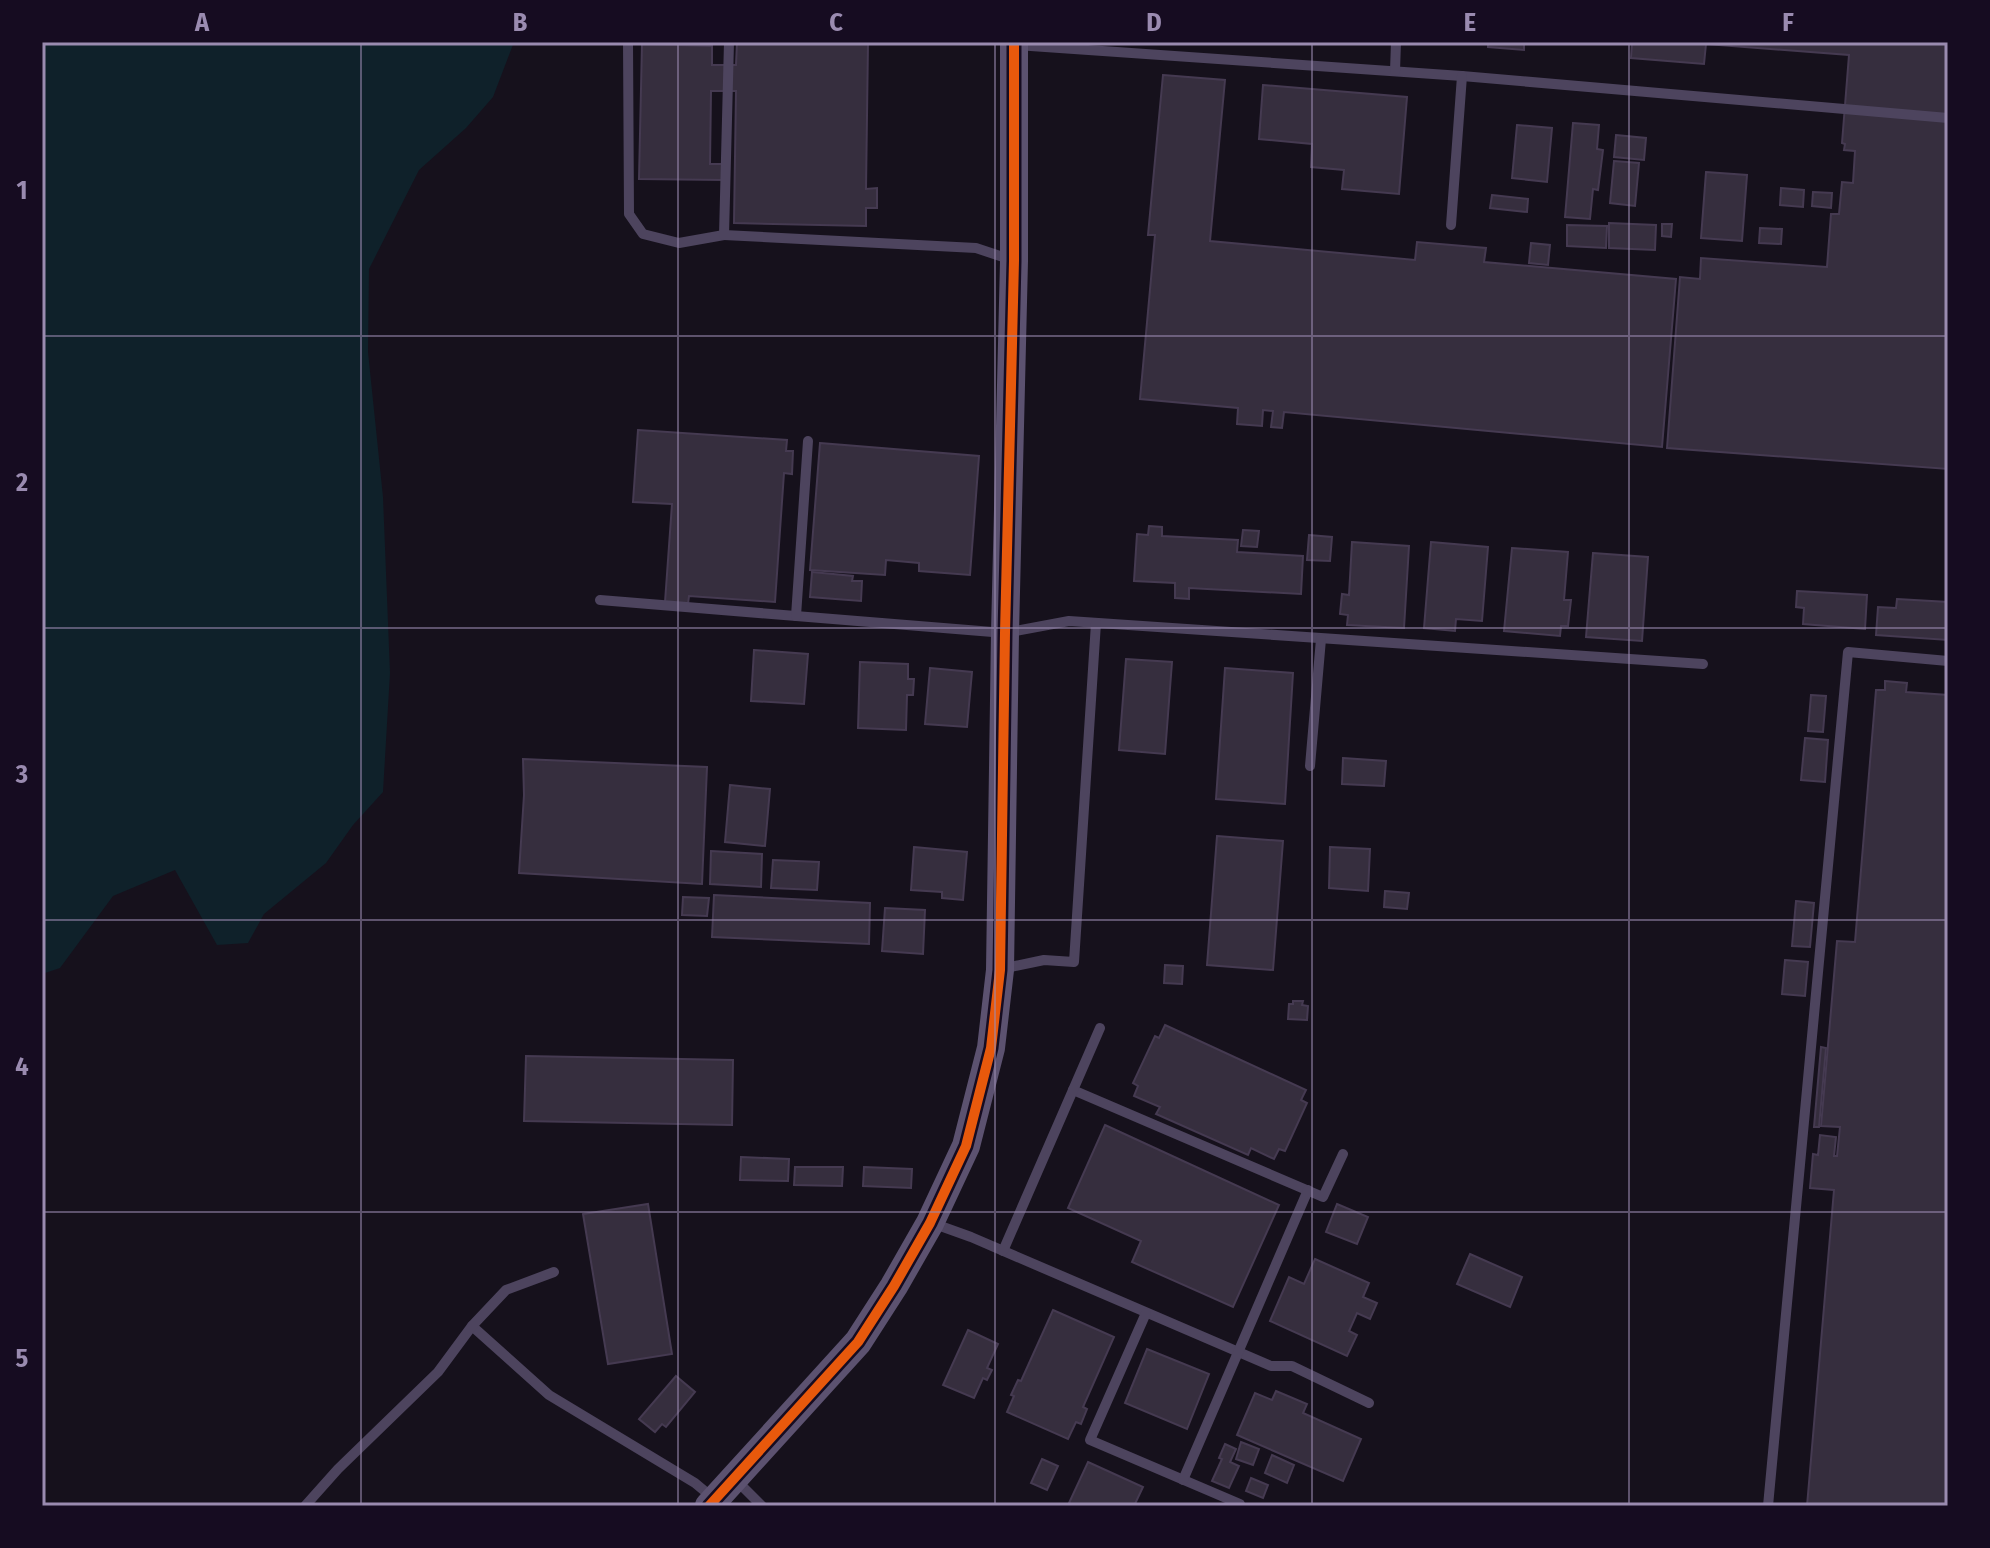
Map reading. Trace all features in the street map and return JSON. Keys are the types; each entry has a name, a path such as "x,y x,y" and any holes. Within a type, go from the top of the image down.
{"street":[{"path":"712,1503 858,1342 930,1223 966,1146 991,1048 1000,970 1014,261 1014,43"}],"lane":[{"path":"628,42 629,214 643,234 679,243 724,235 976,248 1014,261"},
{"path":"724,235 729,42"},
{"path":"1395,71 1396,42"},
{"path":"1014,43 1462,76 1948,118"},
{"path":"1451,225 1462,76"},
{"path":"796,616 808,441"},
{"path":"600,600 1005,633 1069,621 1703,664"},
{"path":"1000,970 1044,960 1074,962 1096,623"},
{"path":"1310,766 1321,639"},
{"path":"1768,1506 1848,652 1948,661"},
{"path":"1003,1251 1100,1028"},
{"path":"1073,1090 1323,1197 1343,1154"},
{"path":"1183,1480 1308,1190"},
{"path":"930,1223 1003,1251 1271,1366 1292,1366 1369,1403"},
{"path":"305,1506 338,1469 438,1372 472,1326 506,1290 554,1272"},
{"path":"1146,1313 1090,1440 1240,1504"},
{"path":"472,1326 549,1395 695,1483 712,1503"},
{"path":"735,1479 762,1506"}],"shaded area":[{"path":"42,42 514,42 493,97 466,128 419,170 369,269 368,352 383,497 390,673 383,792 353,825 326,863 264,914 248,943 217,945 175,870 113,896 60,968 42,974"}],"building":[{"path":"737,42 868,42 866,189 877,188 877,208 866,208 866,226 734,223 736,91 711,91 710,164 724,164 724,180 639,179 642,44 712,46 712,65 736,65"},
{"path":"1488,42 1524,42 1524,50 1488,47"},
{"path":"1632,42 1948,42 1948,469 1667,448 1680,277 1700,279 1701,258 1827,267 1831,214 1839,214 1842,182 1853,183 1855,151 1844,150 1845,144 1842,143 1849,55 1706,44 1704,64 1631,58"},
{"path":"1163,75 1225,80 1210,241 1415,260 1417,242 1486,248 1484,262 1676,279 1662,447 1284,412 1282,428 1271,427 1273,411 1263,410 1262,426 1237,424 1238,408 1140,399 1155,235 1148,235"},
{"path":"1263,85 1407,97 1399,194 1342,189 1344,170 1311,167 1312,144 1259,139"},
{"path":"1573,123 1599,125 1597,149 1603,150 1598,190 1593,189 1590,219 1565,217"},
{"path":"1517,125 1552,128 1547,182 1512,178"},
{"path":"1616,135 1646,138 1644,160 1614,157"},
{"path":"1614,161 1639,163 1635,206 1610,203"},
{"path":"1706,172 1747,175 1742,241 1701,238"},
{"path":"1781,188 1804,190 1803,207 1780,205"},
{"path":"1813,192 1832,193 1831,208 1812,206"},
{"path":"1492,195 1528,199 1527,212 1490,208"},
{"path":"1609,223 1656,225 1655,250 1609,248"},
{"path":"1662,224 1672,224 1671,237 1662,236"},
{"path":"1567,225 1607,226 1606,248 1567,246"},
{"path":"1760,228 1782,229 1781,244 1759,243"},
{"path":"1531,243 1550,245 1548,265 1529,263"},
{"path":"638,430 787,440 786,451 793,451 792,474 784,473 775,602 689,596 688,604 665,602 672,504 633,502"},
{"path":"820,443 979,456 970,575 919,571 919,563 886,560 885,575 810,570"},
{"path":"1149,526 1162,527 1162,536 1238,540 1237,552 1303,556 1301,594 1189,588 1189,599 1175,598 1175,583 1134,581 1137,534 1148,535"},
{"path":"1243,530 1259,531 1257,547 1241,546"},
{"path":"1309,535 1332,537 1330,561 1307,560"},
{"path":"1352,542 1409,546 1404,628 1347,625 1348,615 1340,614 1342,594 1349,595"},
{"path":"1431,542 1488,547 1482,621 1456,619 1455,631 1424,628"},
{"path":"1512,548 1568,552 1564,600 1571,600 1568,626 1561,626 1560,636 1504,631"},
{"path":"1593,553 1648,557 1642,641 1586,637"},
{"path":"812,572 853,576 852,581 862,581 861,601 810,597"},
{"path":"1797,591 1867,595 1865,629 1803,624 1804,608 1796,607"},
{"path":"1897,599 1948,602 1948,640 1876,635 1878,607 1896,608"},
{"path":"754,650 808,654 804,704 751,701"},
{"path":"1126,659 1172,662 1165,754 1119,750"},
{"path":"860,662 908,664 908,679 914,679 913,695 907,695 906,730 858,728"},
{"path":"930,668 972,672 967,727 925,724"},
{"path":"1225,668 1293,673 1285,804 1216,799"},
{"path":"1885,681 1907,683 1906,692 1948,695 1948,1506 1807,1506 1834,1190 1810,1188 1813,1154 1818,1155 1820,1135 1836,1137 1834,1156 1837,1156 1840,1127 1821,1126 1837,941 1855,942 1876,690 1885,690"},
{"path":"1811,695 1826,696 1823,732 1808,731"},
{"path":"1805,738 1828,740 1825,782 1801,780"},
{"path":"1343,758 1386,761 1384,786 1342,784"},
{"path":"523,759 707,767 702,884 519,873"},
{"path":"730,785 770,789 765,846 725,842"},
{"path":"1217,836 1283,841 1273,970 1207,965"},
{"path":"914,847 967,852 963,900 942,898 942,892 911,890"},
{"path":"1330,847 1370,849 1368,891 1329,888"},
{"path":"711,851 762,854 761,887 710,884"},
{"path":"773,860 819,862 817,890 771,888"},
{"path":"1385,891 1409,893 1407,909 1384,907"},
{"path":"714,895 870,903 869,944 712,937"},
{"path":"683,897 709,898 707,916 682,915"},
{"path":"1796,901 1814,903 1810,947 1792,946"},
{"path":"885,908 925,910 923,954 882,951"},
{"path":"1785,960 1808,962 1805,996 1782,994"},
{"path":"1165,965 1183,966 1182,984 1164,983"},
{"path":"1303,1001 1302,1005 1308,1006 1307,1020 1288,1019 1289,1004"},
{"path":"1165,1025 1306,1090 1301,1100 1307,1103 1285,1151 1279,1149 1274,1159 1251,1148 1248,1155 1156,1114 1160,1107 1134,1096 1138,1086 1133,1083 1155,1036 1159,1038"},
{"path":"1821,1047 1826,1048 1819,1127 1814,1127"},
{"path":"526,1056 733,1060 732,1125 524,1121"},
{"path":"1105,1125 1279,1205 1233,1307 1132,1262 1141,1241 1068,1208"},
{"path":"741,1157 789,1159 788,1181 740,1180"},
{"path":"795,1167 843,1167 842,1186 794,1185"},
{"path":"864,1167 912,1169 911,1188 863,1186"},
{"path":"648,1204 672,1354 608,1364 583,1214"},
{"path":"1337,1204 1368,1217 1357,1244 1326,1232"},
{"path":"1470,1254 1522,1277 1510,1307 1457,1284"},
{"path":"1315,1259 1369,1283 1363,1297 1377,1303 1370,1319 1357,1313 1349,1331 1357,1335 1347,1356 1270,1321 1289,1277 1304,1284"},
{"path":"1053,1310 1114,1337 1083,1407 1087,1409 1081,1424 1076,1422 1068,1439 1007,1412 1014,1396 1011,1395 1018,1380 1021,1381"},
{"path":"968,1330 998,1344 987,1368 992,1370 987,1380 983,1378 974,1398 943,1385"},
{"path":"1147,1349 1209,1374 1187,1429 1125,1403"},
{"path":"676,1376 695,1392 666,1427 662,1424 655,1432 639,1419"},
{"path":"1276,1391 1307,1404 1303,1413 1361,1439 1343,1481 1237,1435 1255,1393 1272,1400"},
{"path":"1241,1442 1259,1449 1253,1465 1236,1459"},
{"path":"1225,1444 1236,1449 1230,1462 1239,1466 1229,1488 1212,1481"},
{"path":"1272,1455 1294,1465 1287,1483 1265,1473"},
{"path":"1042,1459 1058,1466 1047,1490 1031,1483"},
{"path":"1088,1462 1143,1487 1134,1506 1076,1506 1069,1503"},
{"path":"1251,1478 1268,1485 1263,1498 1246,1491"}],"cycle path":[{"path":"709,1506 858,1342 894,1286 930,1223 966,1146 991,1048 1000,970 1014,261 1014,42"}]}
